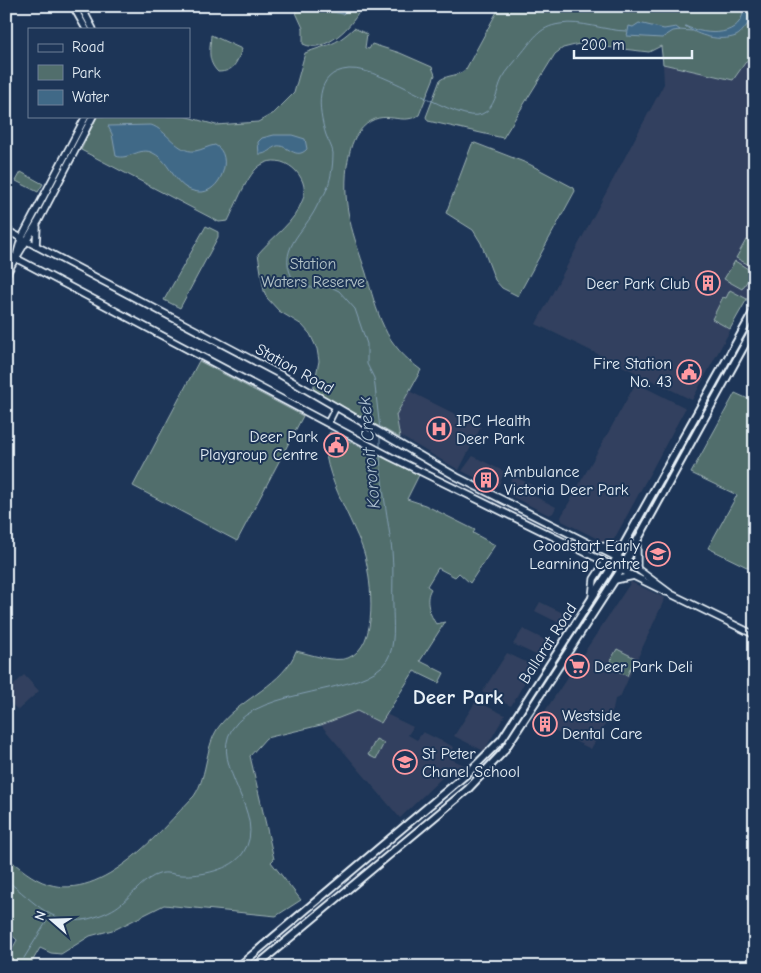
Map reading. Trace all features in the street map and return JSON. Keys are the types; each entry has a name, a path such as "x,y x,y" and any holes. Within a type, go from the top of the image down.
{"highway":[{"name":"Ballarat Road","path":"238,967 469,772 502,738 617,558 753,317 755,309"},
{"name":"Ballarat Road","path":"255,967 468,789 503,752 626,562 755,326"},
{"path":"411,821 419,830"}],"main road":[{"path":"73,6 85,28"},
{"path":"81,6 92,28"},
{"path":"16,258 85,118"},
{"path":"24,240 39,220 92,118"},
{"path":"36,246 35,238 39,220"},
{"name":"Station Road","path":"6,230 258,362 457,477 626,562 670,594"},
{"name":"Station Road","path":"6,253 391,457 755,635"},
{"path":"328,424 336,407"},
{"path":"453,486 457,477"},
{"path":"637,542 637,569"},
{"path":"593,546 623,547"},
{"path":"592,597 594,579 605,562"},
{"path":"615,580 634,576"}],"street":[{"path":"6,276 16,258"}],"shaded area":[{"path":"755,49 755,285 692,400 536,324 664,84 663,64 732,80"},
{"path":"636,383 685,409 612,543 608,544 562,521 561,517"},
{"name":"IPC Health Deer Park","path":"409,391 481,427 459,470 400,436 396,415"},
{"path":"473,456 505,472 498,486 494,487 462,471"},
{"path":"513,476 534,486 530,494 556,507 553,513 549,515 507,494 506,490"},
{"path":"631,582 665,598 620,697 615,699 613,710 591,749 537,723"},
{"path":"540,602 567,615 561,624 535,611"},
{"path":"523,629 549,642 540,657 513,644"},
{"path":"507,653 534,666 511,706 482,692"},
{"path":"24,675 39,691 18,710 6,699 6,693"},
{"path":"476,701 505,715 484,751 454,736"},
{"name":"St Peter Chanel School","path":"357,711 380,722 386,714 413,727 408,735 417,740 423,732 454,747 449,758 466,766 461,770 448,772 400,818 321,725"}],"green space":[{"path":"293,6 362,6 352,22 338,36 329,42 312,46 303,44 303,28"},
{"path":"500,6 556,9 575,6 755,6 755,49 733,80 663,64 661,46 649,52 579,44 563,48 555,54 503,138 428,121 426,117 440,80 466,69"},
{"name":"Station Waters Reserve","path":"354,28 367,34 365,48 369,49 372,44 400,53 432,67 435,75 419,115 404,119 374,119 366,124 354,140 347,166 347,208 379,314 387,334 395,345 404,356 421,370 396,415 400,438 313,390 319,361 317,349 310,334 302,325 279,311 267,298 264,291 258,254 289,222 303,199 303,182 293,168 278,161 269,161 261,165 251,175 228,221 219,222 81,150 96,118 190,118 216,125 258,122 274,113 294,93 305,53 336,42"},
{"path":"211,35 242,49 234,65 228,70 218,72 212,64 210,55"},
{"path":"475,143 529,164 574,188 575,191 518,296 502,288 495,280 481,243 473,230 446,213 472,144"},
{"path":"21,172 43,184 38,192 16,181"},
{"path":"206,226 218,232 218,237 180,308 164,300"},
{"path":"746,240 755,245 755,268 736,258"},
{"path":"735,261 753,272 742,289 724,279"},
{"path":"730,290 747,299 730,329 712,319 723,297 726,298"},
{"path":"199,361 303,416 237,541 133,486"},
{"path":"735,393 755,402 755,571 708,548 737,495 691,473"},
{"path":"330,432 419,475 407,499 425,505 475,530 473,533 495,545 470,583 459,573 455,577 438,568 427,586 431,589 428,603 436,624 445,622 420,661 444,673 439,683 414,671 381,723 357,711 321,725 266,738 250,756 274,859 271,862 301,900 276,916 164,905 116,929 90,936 61,954 51,953 40,948 29,967 6,960 17,940 6,930 6,857 31,876 48,884 69,887 90,883 110,873 148,844 194,796 202,778 212,741 221,724 240,706 273,682 290,663 296,651 329,659 342,659 348,658 358,651 365,640 371,612 367,567 361,544 338,492 326,458 326,443"},
{"path":"617,649 635,658 627,676 616,670 618,665 610,661"},
{"path":"376,739 384,743 376,759 368,755"}],"water":[{"path":"322,6 348,6 348,9 343,14 327,11"},
{"path":"744,6 752,6 748,13 750,21 736,36 730,38 709,37 696,33 685,26 713,33 731,29 742,16"},
{"path":"639,23 664,29 676,27 680,30 673,31 662,38 627,36 629,26 633,27"},
{"path":"151,125 162,131 177,145 189,151 215,145 221,150 224,157 224,165 219,181 207,191 199,192 191,190 178,181 165,163 153,153 143,151 125,157 116,156 112,134 108,126"},
{"path":"274,135 292,135 305,139 307,149 303,152 295,153 284,147 277,146 259,154 258,142 262,138"}],"waterway":[{"name":"Kororoit Creek","path":"380,429 374,378 367,364 367,344 355,309 339,291 331,287 314,288 295,283 289,271 289,251 325,193 329,184 333,163 332,148 326,135 321,115 320,104 324,85 329,77 337,72 349,69 364,71 401,85 456,111 471,115 482,114 493,103 502,79 508,70 533,39 546,28 560,24 576,23 627,31"},
{"name":"Kororoit Creek","path":"679,30 692,31"},
{"name":"Kororoit Creek","path":"380,436 380,449"},
{"name":"Kororoit Creek","path":"6,880 46,912 68,920 81,920 112,910 144,883 159,874 189,875 206,873 224,868 238,859 243,853 249,838 249,823 227,759 227,743 232,729 246,715 265,705 357,680 375,672 387,660 390,654 393,634 393,558 383,490 380,453"},
{"path":"24,958 50,916"}],"place":[{"name":"Deer Park Club","path":"708,283"},
{"name":"Fire Station No. 43","path":"689,372"},
{"name":"IPC Health Deer Park","path":"439,429"},
{"name":"Deer Park Playgroup Centre","path":"336,445"},
{"name":"Ambulance Victoria Deer Park","path":"486,480"},
{"name":"Goodstart Early Learning Centre","path":"658,554"},
{"name":"Deer Park Deli","path":"577,666"},
{"name":"Westside Dental Care","path":"545,724"},
{"name":"St Peter Chanel School","path":"405,762"}],"district":[{"name":"Deer Park","path":"458,697"}]}
